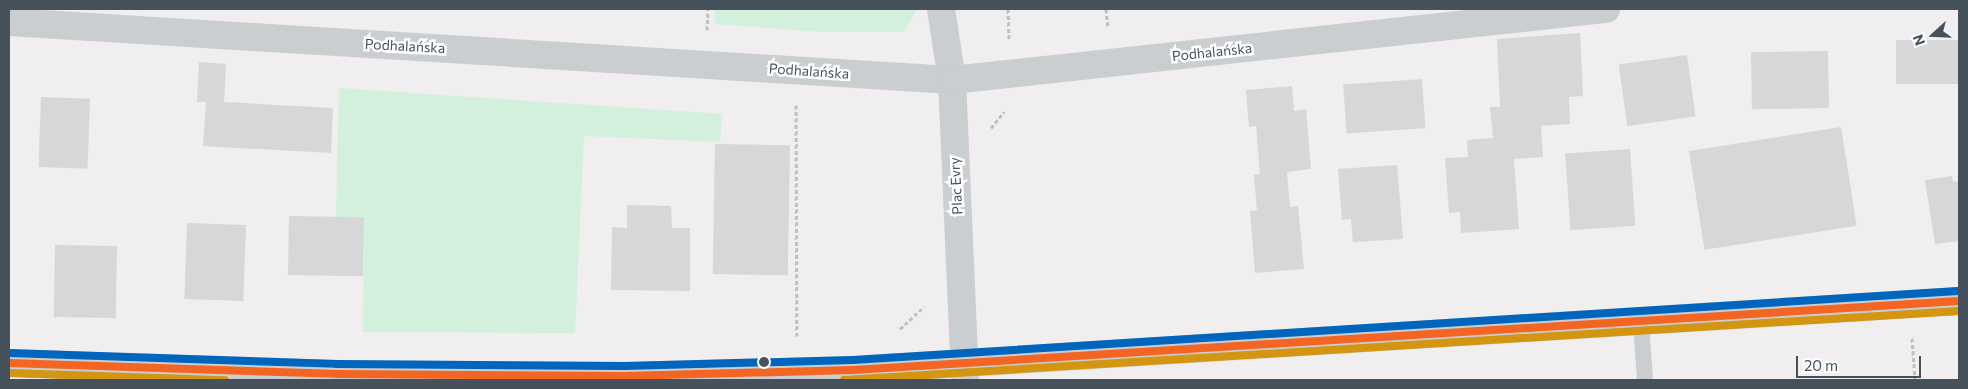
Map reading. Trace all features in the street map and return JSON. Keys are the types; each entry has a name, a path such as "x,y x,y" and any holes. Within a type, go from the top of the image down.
{"street":[{"name":"Plac Evry","path":"941,9 952,80 965,372"},
{"name":"Podhalańska","path":"9,22 952,80 1012,75 1606,9"},
{"path":"9,363 337,377 624,378 965,372 1959,301"}],"lane":[{"path":"1641,323 1645,380"}],"path":[{"path":"989,132 997,116 1016,105 1008,9"},
{"path":"1106,9 1109,37"},
{"path":"796,102 796,337"},
{"path":"897,330 906,327 926,299"},
{"path":"787,337 806,337"}],"green space":[{"path":"715,9 916,9 916,11 904,32 821,32 715,24"},
{"path":"339,88 722,114 720,142 584,136 575,333 363,332 364,217 336,217"}],"building":[{"path":"1580,33 1583,96 1569,97 1570,124 1541,126 1543,157 1514,159 1519,229 1461,233 1460,212 1449,213 1445,158 1468,157 1467,140 1493,138 1490,107 1500,107 1497,39"},
{"path":"1896,40 1959,40 1959,84 1896,84"},
{"path":"1828,51 1829,108 1752,109 1751,52"},
{"path":"1687,55 1696,116 1627,126 1619,65"},
{"path":"199,62 226,64 224,102 333,108 331,153 203,146 206,102 197,102"},
{"path":"1422,79 1425,128 1347,133 1343,85"},
{"path":"1292,86 1294,111 1306,109 1311,169 1287,172 1290,207 1298,206 1304,269 1255,273 1250,211 1257,210 1254,175 1260,174 1256,126 1249,127 1246,90"},
{"path":"41,97 90,99 88,169 39,167"},
{"path":"1841,127 1857,226 1705,250 1689,151"},
{"path":"715,144 790,145 788,275 713,274"},
{"path":"1630,149 1635,226 1571,230 1565,154"},
{"path":"1397,165 1403,239 1353,242 1351,219 1342,220 1338,169"},
{"path":"1952,176 1953,182 1959,181 1959,241 1935,244 1925,180"},
{"path":"627,205 671,206 672,228 690,228 690,291 611,290 612,227 627,228"},
{"path":"289,216 364,217 363,276 288,275"},
{"path":"187,223 246,225 243,301 184,299"},
{"path":"55,245 117,246 116,318 54,317"}],"transit line":[{"path":"9,353 337,364 624,366 853,360 1958,291"},
{"path":"9,363 337,374 624,376 853,370 1959,301"},
{"path":"844,380 1959,311"},
{"path":"9,373 225,380"}]}
